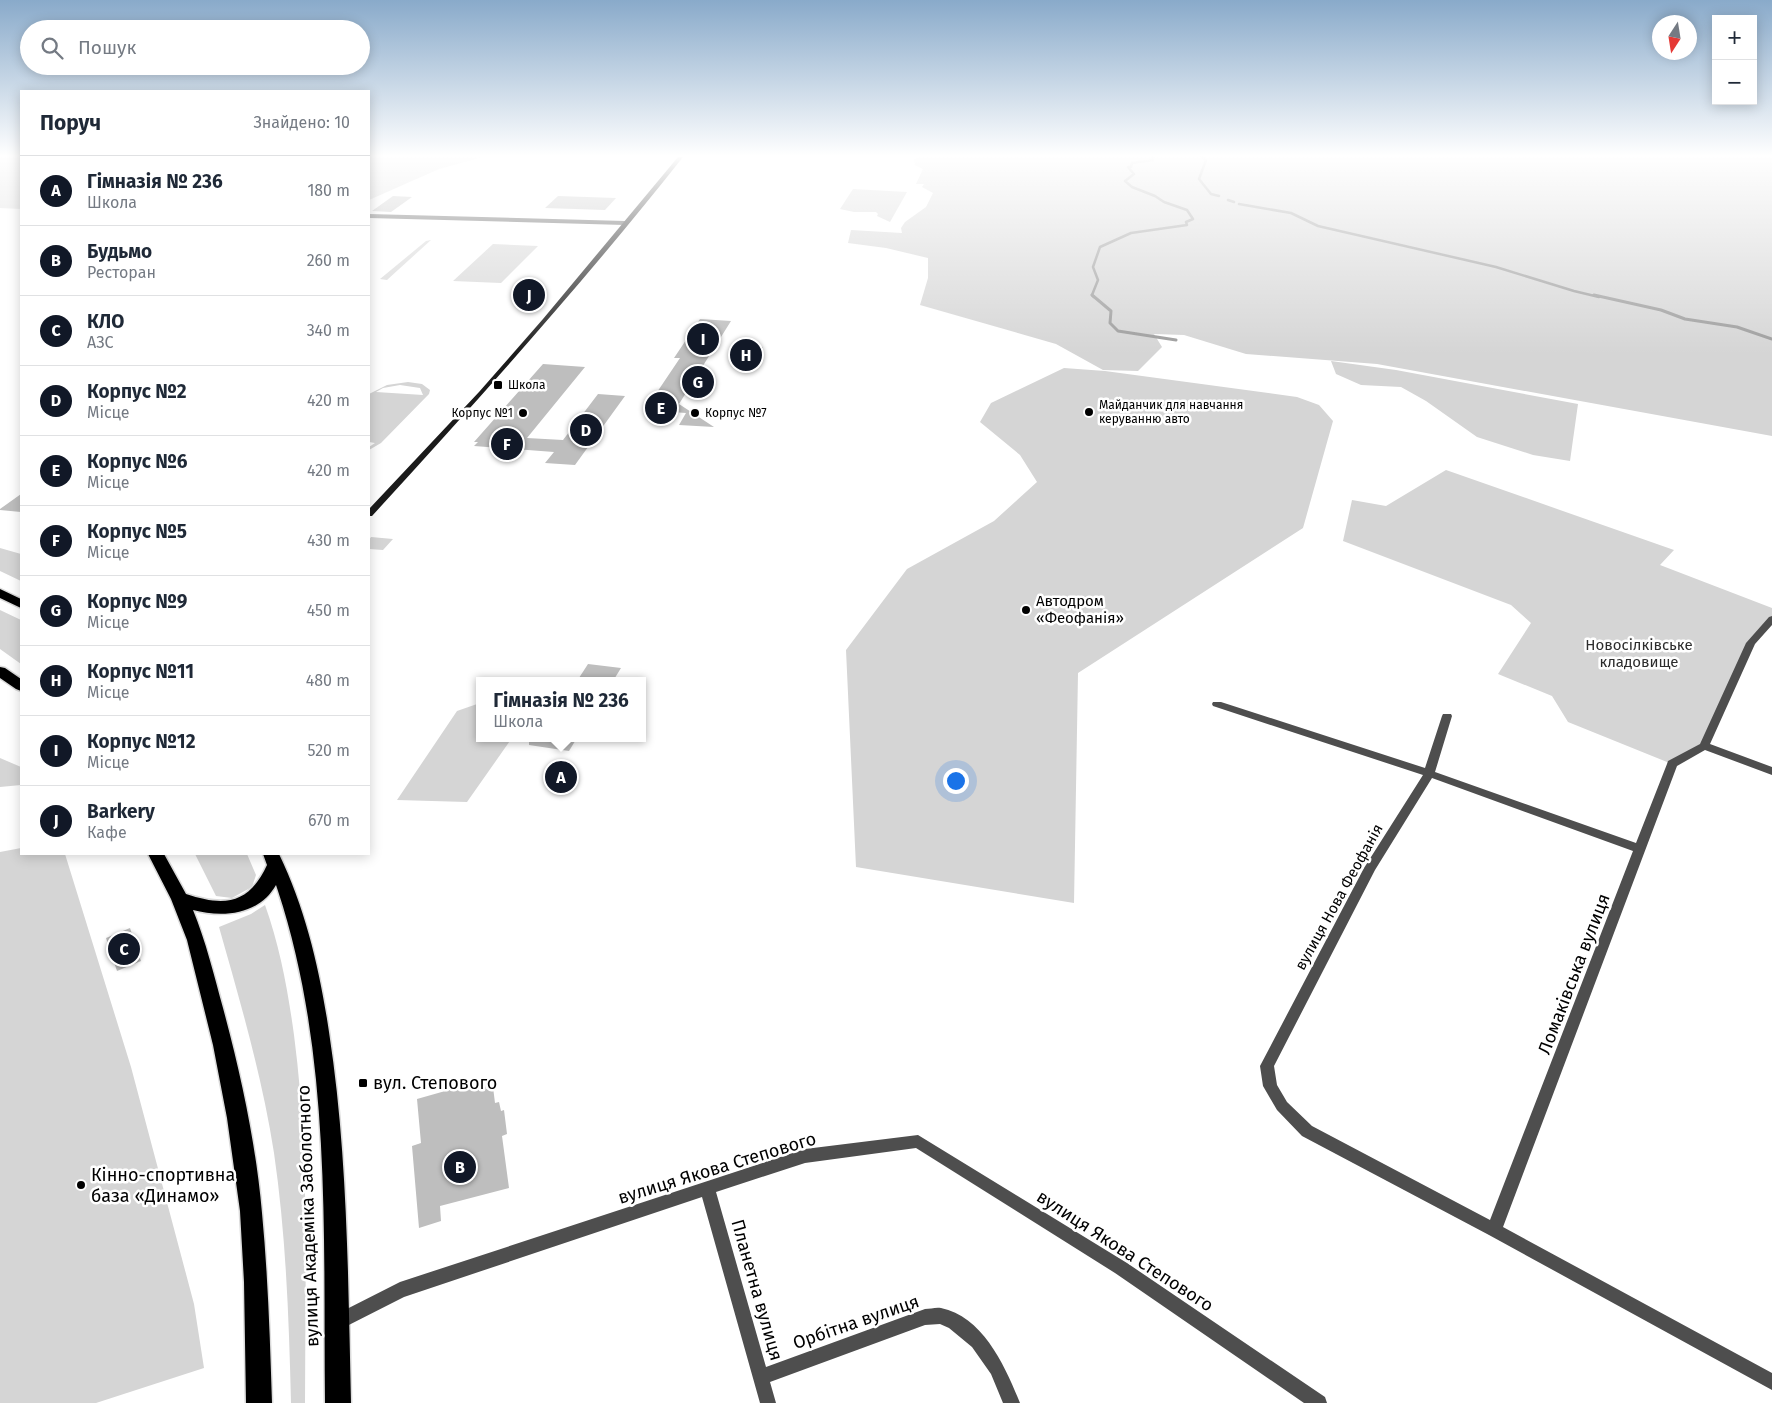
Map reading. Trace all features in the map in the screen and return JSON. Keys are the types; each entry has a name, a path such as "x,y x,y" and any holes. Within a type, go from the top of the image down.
{"highway":[{"path":"0,593 20,603"},
{"path":"0,671 20,685"},
{"path":"157,855 180,899 196,940 223,1045 249,1186 256,1282 259,1403"},
{"path":"180,899 201,907 217,909 237,905 253,897 266,886 273,859"},
{"name":"вулиця Академіка Заболотного","path":"273,859 295,918 310,974 328,1100 333,1181 338,1403"}],"street":[{"path":"606,222 625,223"},
{"path":"370,513 481,392 625,223"},
{"path":"1772,619 1751,643 1704,746 1772,771"},
{"path":"1217,704 1400,763 1640,849"},
{"name":"вулиця Нова Феофанія","path":"1447,716 1429,774 1370,868 1267,1066 1270,1086 1282,1106 1307,1131 1494,1230"},
{"name":"Ломаківська вулиця","path":"1494,1230 1672,764 1704,746"},
{"name":"вулиця Якова Степового","path":"336,1323 408,1287 805,1156 918,1141 1121,1268 1319,1403"},
{"name":"Планетна вулиця","path":"707,1188 768,1403"},
{"path":"1494,1230 1772,1382"},
{"name":"Орбітна вулиця","path":"760,1377 924,1317 940,1316 955,1322 978,1341 996,1368 1012,1403"}],"green space":[{"path":"905,222 1772,222 1772,436 1377,364 1246,354 1184,335 1154,334 1162,347 1138,371 1103,370 1056,344 920,305 928,278 928,258 886,248 848,243 851,230 902,233 901,228"},
{"path":"431,240 387,280 380,279 426,241"},
{"path":"493,244 538,246 501,283 453,281"},
{"path":"1331,361 1396,370 1578,404 1570,461 1533,455 1477,437 1426,401 1401,387 1361,385 1336,374"},
{"name":"Автодром «Феофанія»","path":"1064,368 1105,371 1297,397 1319,405 1333,421 1303,528 1078,673 1074,903 856,867 846,650 907,569 994,521 1037,482 1020,455 980,422 991,403"},
{"path":"408,382 422,384 430,390 429,394 381,443 370,449 370,446 375,443 370,442 370,394 387,385","holes":["400,385 420,388 423,395 376,392 383,388"]},
{"name":"Новосілківське кладовище","path":"1446,470 1674,550 1660,565 1772,608 1772,619 1751,643 1704,746 1672,764 1568,722 1552,696 1498,674 1531,623 1511,605 1343,541 1352,500 1386,506"},
{"path":"371,537 393,539 383,550 370,549"},
{"path":"0,548 20,554 20,581 0,571"},
{"path":"0,610 20,620 20,663 0,649"},
{"path":"476,704 476,742 509,742 467,802 397,800 457,711"},
{"path":"0,758 20,767 20,785 0,787"},
{"name":"Кінно-спортивна база «Динамо»","path":"20,848 20,855 65,855 131,1067 194,1304 204,1368 96,1403 0,1403 0,852"},
{"path":"196,855 247,855 256,875 252,887 232,898 216,896"},
{"path":"265,905 275,937 286,986 299,1081 306,1219 305,1403 291,1403 284,1246 278,1184 269,1124 250,1039 219,927 251,914"}],"building":[{"path":"700,319 731,321 679,404 714,427 679,425 686,413 645,410 680,358 674,358"},
{"path":"740,345 763,347 752,364 729,362"},
{"path":"543,364 585,367 527,438 563,440 598,394 625,396 575,465 545,463 554,452 474,446 478,442 474,442"},
{"path":"20,495 20,512 0,509"},
{"path":"588,664 621,668 615,677 580,677"},
{"path":"529,742 575,742 569,751 529,745"},
{"path":"130,928 141,961 117,971 106,938"},
{"path":"484,1080 486,1089 493,1087 495,1103 499,1102 501,1111 504,1110 507,1134 502,1136 509,1188 440,1206 441,1221 419,1228 412,1146 421,1143 417,1099"}],"waterway":[{"path":"1092,295 1098,280 1093,267 1100,247 1131,233 1187,225 1186,222"},
{"path":"1311,222 1318,226 1496,267 1599,297"},
{"path":"1092,295 1111,311 1110,323 1118,331 1176,340"},
{"path":"1594,295 1661,310 1685,319 1737,327 1772,339"}],"place":[{"name":"Barkery","path":"529,295"},
{"name":"Корпус №12","path":"703,339"},
{"name":"Корпус №11","path":"746,355"},
{"name":"Корпус №9","path":"698,382"},
{"name":"Школа","path":"498,385"},
{"name":"Корпус №6","path":"661,408"},
{"name":"Майданчик для навчання керуванню авто","path":"1089,412"},
{"name":"Корпус №1","path":"523,413"},
{"name":"Корпус №7","path":"695,413"},
{"name":"Корпус №2","path":"586,430"},
{"name":"Корпус №5","path":"507,444"},
{"name":"Автодром «Феофанія»","path":"1026,610"},
{"name":"Гімназія № 236","path":"561,777"},
{"name":"КЛО","path":"124,949"},
{"name":"вул. Степового","path":"363,1083"},
{"name":"Будьмо","path":"460,1167"},
{"name":"Кінно-спортивна база «Динамо»","path":"81,1185"}]}
